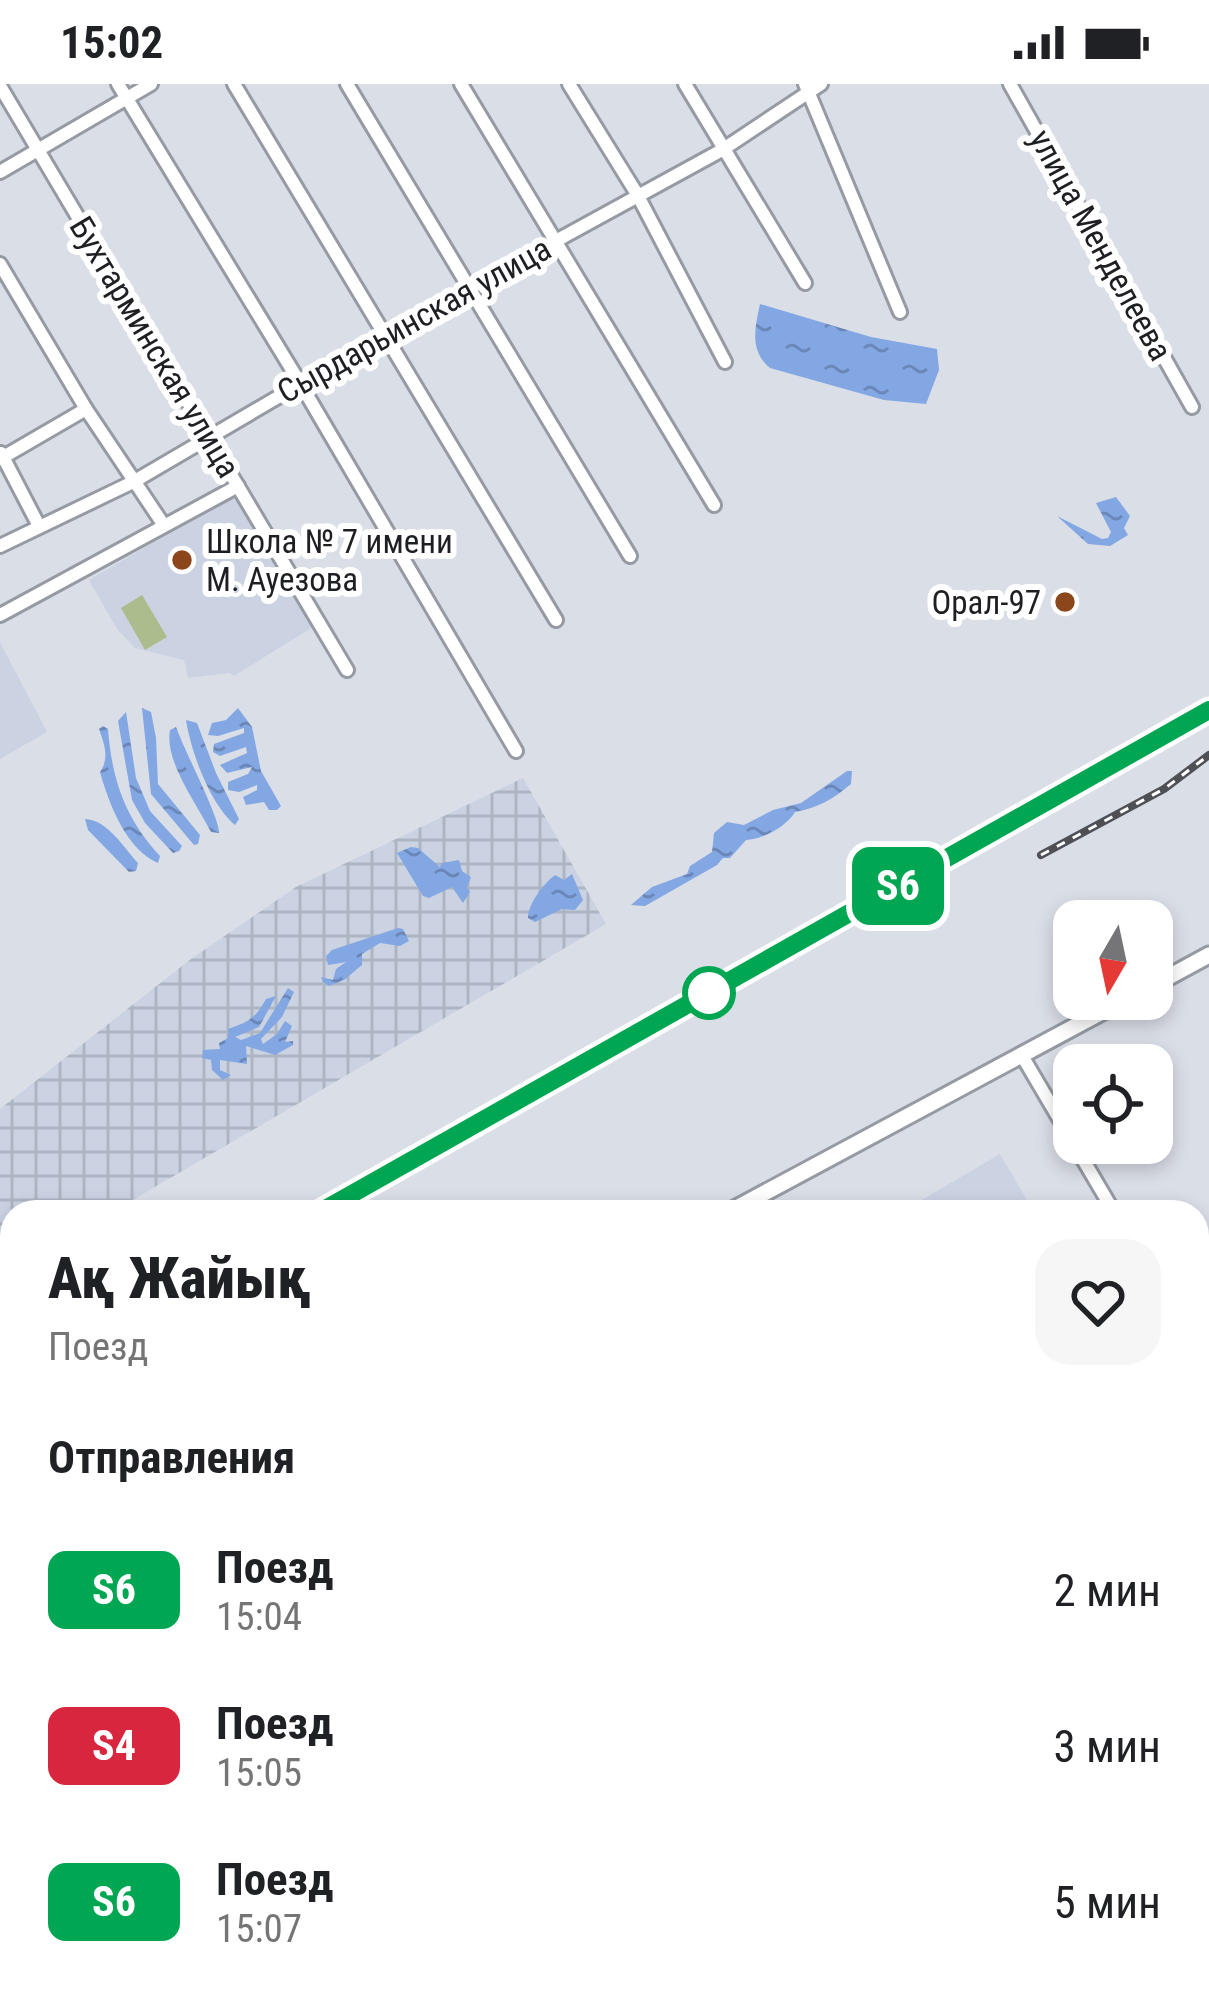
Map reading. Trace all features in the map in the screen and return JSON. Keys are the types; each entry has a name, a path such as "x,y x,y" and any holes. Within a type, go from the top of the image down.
{"main road":[{"path":"1173,975 1209,955"},
{"path":"751,1200 1086,1020"}],"street":[{"path":"118,84 516,751"},
{"path":"0,172 151,84"},
{"path":"234,84 556,620"},
{"path":"347,84 630,556"},
{"path":"461,84 713,505"},
{"path":"569,84 637,194 725,362"},
{"path":"685,84 806,283"},
{"name":"улица Менделеева","path":"1010,84 1192,406"},
{"name":"Бухтарминская улица","path":"0,86 347,670"},
{"path":"812,87 900,312"},
{"name":"Сырдарьинская улица","path":"0,546 133,482 384,335 722,150 812,87"},
{"path":"0,264 86,409 164,524"},
{"path":"39,526 1,456 86,409"},
{"path":"0,615 238,486"},
{"path":"1021,1054 1107,1200"}],"shaded area":[{"path":"234,495 313,627 234,676 188,678 184,660 135,648 117,629 89,580"},
{"path":"0,642 47,732 0,759"},
{"path":"523,778 606,924 133,1200 0,1200 0,1109 191,959 296,887"},
{"path":"1000,1154 1027,1200 921,1200"}],"green space":[{"path":"142,595 167,637 145,650 121,608"}],"water":[{"path":"760,304 871,337 937,349 939,370 926,404 884,400 770,368 756,346"},
{"path":"1116,497 1130,516 1124,528 1128,535 1110,546 1088,544 1057,516 1108,538 1111,532 1096,503"},
{"path":"142,708 151,712 158,784 200,835 198,844 151,794"},
{"path":"238,708 252,727 261,771 281,806 277,810 269,810 264,802 246,805 243,797 257,790 257,785 239,792 228,790 228,782 248,774 252,767 227,773 220,765 247,753 246,747 220,756 213,752 214,744 244,733 244,728 208,735 212,723 226,720"},
{"path":"126,712 136,778 150,811 182,846 179,851 173,853 145,823 132,800 118,721"},
{"path":"186,720 197,723 239,819 235,825 203,777"},
{"path":"176,727 219,833 211,832 177,769 169,742 170,730"},
{"path":"99,729 108,729 122,797 160,856 158,863 128,836 108,798 100,772 105,756"},
{"path":"852,771 851,784 831,798 795,812 766,835 746,840 730,858 645,906 631,905 652,887 687,874 690,866 712,852 714,833 727,822 744,825 801,803"},
{"path":"85,819 115,835 138,863 136,871 129,872 88,830"},
{"path":"411,847 440,867 459,860 462,871 471,877 463,903 452,887 429,898 423,896 397,853"},
{"path":"572,874 583,900 575,910 562,909 535,922 528,918 534,900 555,875 564,880"},
{"path":"398,928 409,941 400,946 380,943 362,954 362,965 344,980 329,986 323,982 321,977 333,980 336,969 346,962 328,965 326,956 332,950"},
{"path":"288,988 294,992 282,1017 261,1039 263,1044 277,1034 285,1021 292,1026 285,1042 293,1041 293,1045 275,1055 246,1046 247,1064 220,1060 220,1070 231,1075 223,1080 212,1070 211,1060 202,1058 203,1050 220,1049 228,1029 250,1019 266,999 276,996 259,1027 235,1037 241,1040 260,1033"}],"railway":[{"path":"341,1200 1209,710"},
{"path":"1041,855 1164,789 1209,755"}],"train":[{"name":"S6","path":"341,1200 1209,710"}],"place":[{"name":"Школа № 7 имени М. Ауезова","path":"182,560"},
{"name":"Орал-97","path":"1065,602"}]}
